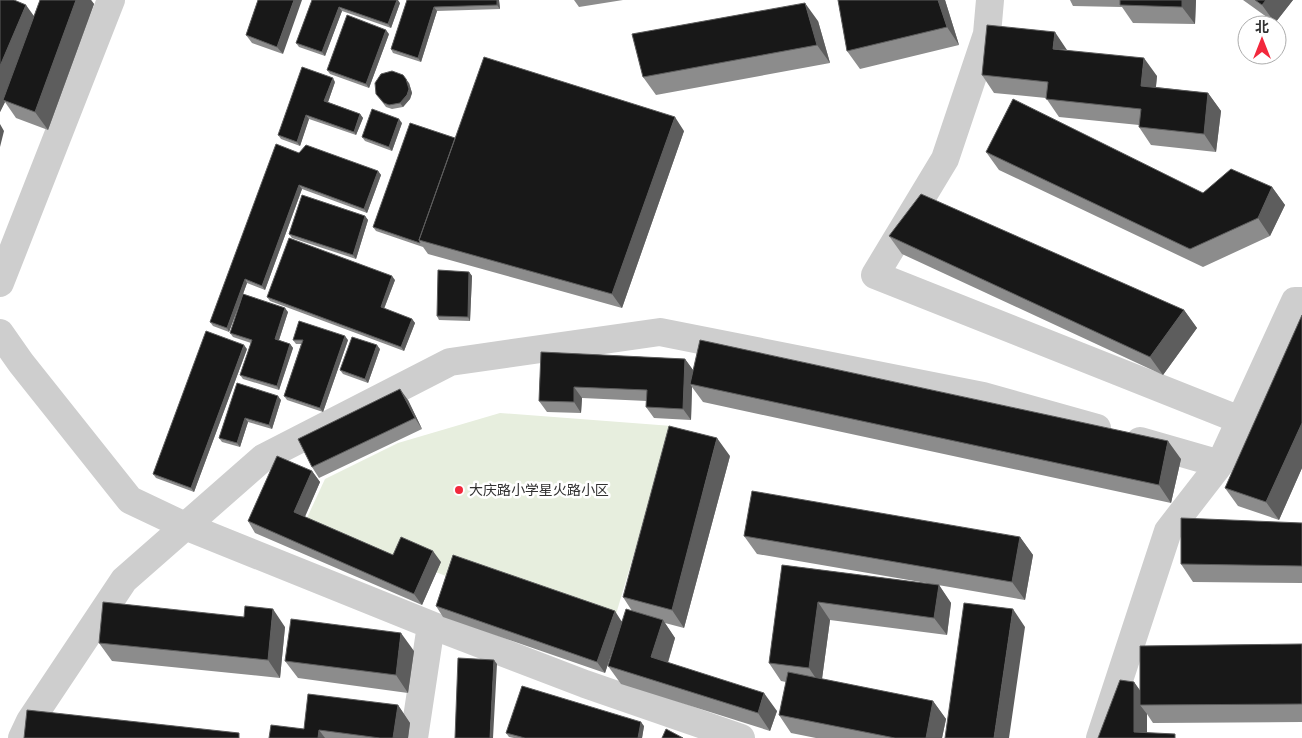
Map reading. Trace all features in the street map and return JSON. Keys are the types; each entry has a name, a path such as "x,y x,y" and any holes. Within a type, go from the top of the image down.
{"street":[{"path":"0,283 111,0"},
{"path":"990,0 986,34 945,159 875,275 1240,420"},
{"path":"1100,738 1168,531 1220,464 1295,301 1302,301"},
{"path":"22,738 30,721 124,580 185,526 263,458 450,362 660,332 984,396 1220,464"},
{"path":"0,333 21,363 130,500 185,526 431,625 585,684 741,738"},
{"path":"414,738 431,625"}],"green space":[{"path":"500,413 672,426 608,641 306,520 325,479 398,443"}],"building":[{"path":"0,0 14,0 26,5 0,66"},
{"path":"40,0 76,0 35,112 3,100"},
{"path":"258,0 294,0 277,47 246,35"},
{"path":"312,0 397,0 388,24 339,7 322,52 296,43"},
{"path":"407,0 497,0 497,5 434,7 418,58 391,49"},
{"path":"838,0 938,0 947,27 847,51"},
{"path":"1120,0 1182,0 1182,7 1120,5"},
{"path":"1255,0 1266,0 1262,5"},
{"path":"805,3 817,45 643,77 632,34"},
{"path":"347,15 386,30 366,84 327,70"},
{"path":"987,25 1055,32 1053,49 1144,58 1141,86 1208,93 1204,134 1139,127 1141,109 1046,99 1048,82 982,75"},
{"path":"484,57 675,117 612,294 419,240"},
{"path":"302,67 333,78 324,101 360,114 354,132 306,115 297,142 278,135"},
{"path":"392,71 403,75 409,89 407,95 400,103 389,105 384,103 376,94 375,83 381,74"},
{"path":"1013,99 1203,193 1231,169 1272,187 1258,218 1190,249 986,152"},
{"path":"372,109 399,119 389,147 362,137"},
{"path":"410,123 455,138 419,240 420,243 373,227"},
{"path":"276,144 299,153 306,145 378,171 364,209 299,185 262,286 245,279 227,328 210,322"},
{"path":"921,194 1184,310 1150,357 889,236"},
{"path":"302,195 365,216 353,255 289,234"},
{"path":"289,238 392,276 381,307 412,319 401,347 267,297"},
{"path":"438,270 469,272 468,317 437,316"},
{"path":"243,294 285,308 275,339 290,344 277,386 240,375 252,340 230,333"},
{"path":"1302,315 1302,423 1266,502 1225,488"},
{"path":"299,321 345,336 320,408 284,396 303,340 293,340"},
{"path":"206,331 244,345 191,488 153,474"},
{"path":"352,337 377,345 365,379 340,370"},
{"path":"700,340 1168,441 1159,485 690,384"},
{"path":"541,352 685,359 683,409 646,407 647,390 574,387 574,402 539,401"},
{"path":"237,383 278,396 269,425 245,418 237,443 219,438"},
{"path":"400,389 415,418 312,467 298,439"},
{"path":"669,426 717,438 672,610 623,597"},
{"path":"277,456 312,471 294,512 393,555 401,537 433,551 414,594 248,521"},
{"path":"752,491 1020,537 1012,582 744,536"},
{"path":"1181,518 1302,523 1302,566 1181,564"},
{"path":"453,555 615,611 597,662 436,606"},
{"path":"782,565 939,585 934,618 818,602 809,668 769,663"},
{"path":"103,602 244,617 245,606 273,609 268,660 99,643"},
{"path":"964,603 1013,609 994,738 945,738"},
{"path":"626,609 663,620 651,657 764,693 758,713 608,666"},
{"path":"291,619 401,633 396,675 285,661"},
{"path":"1302,644 1302,704 1140,705 1140,646"},
{"path":"458,658 494,660 490,738 455,738"},
{"path":"788,672 933,701 926,738 895,738 779,715"},
{"path":"1120,680 1134,682 1134,732 1175,734 1175,738 1098,738"},
{"path":"522,686 641,722 638,738 525,738 506,733"},
{"path":"308,694 398,705 393,738 319,730 318,738 269,738 271,725 304,729"},
{"path":"27,710 239,733 239,738 24,738"},
{"path":"666,729 683,738 662,738"}],"place":[{"name":"大庆路小学星火路小区","path":"459,490"}]}
